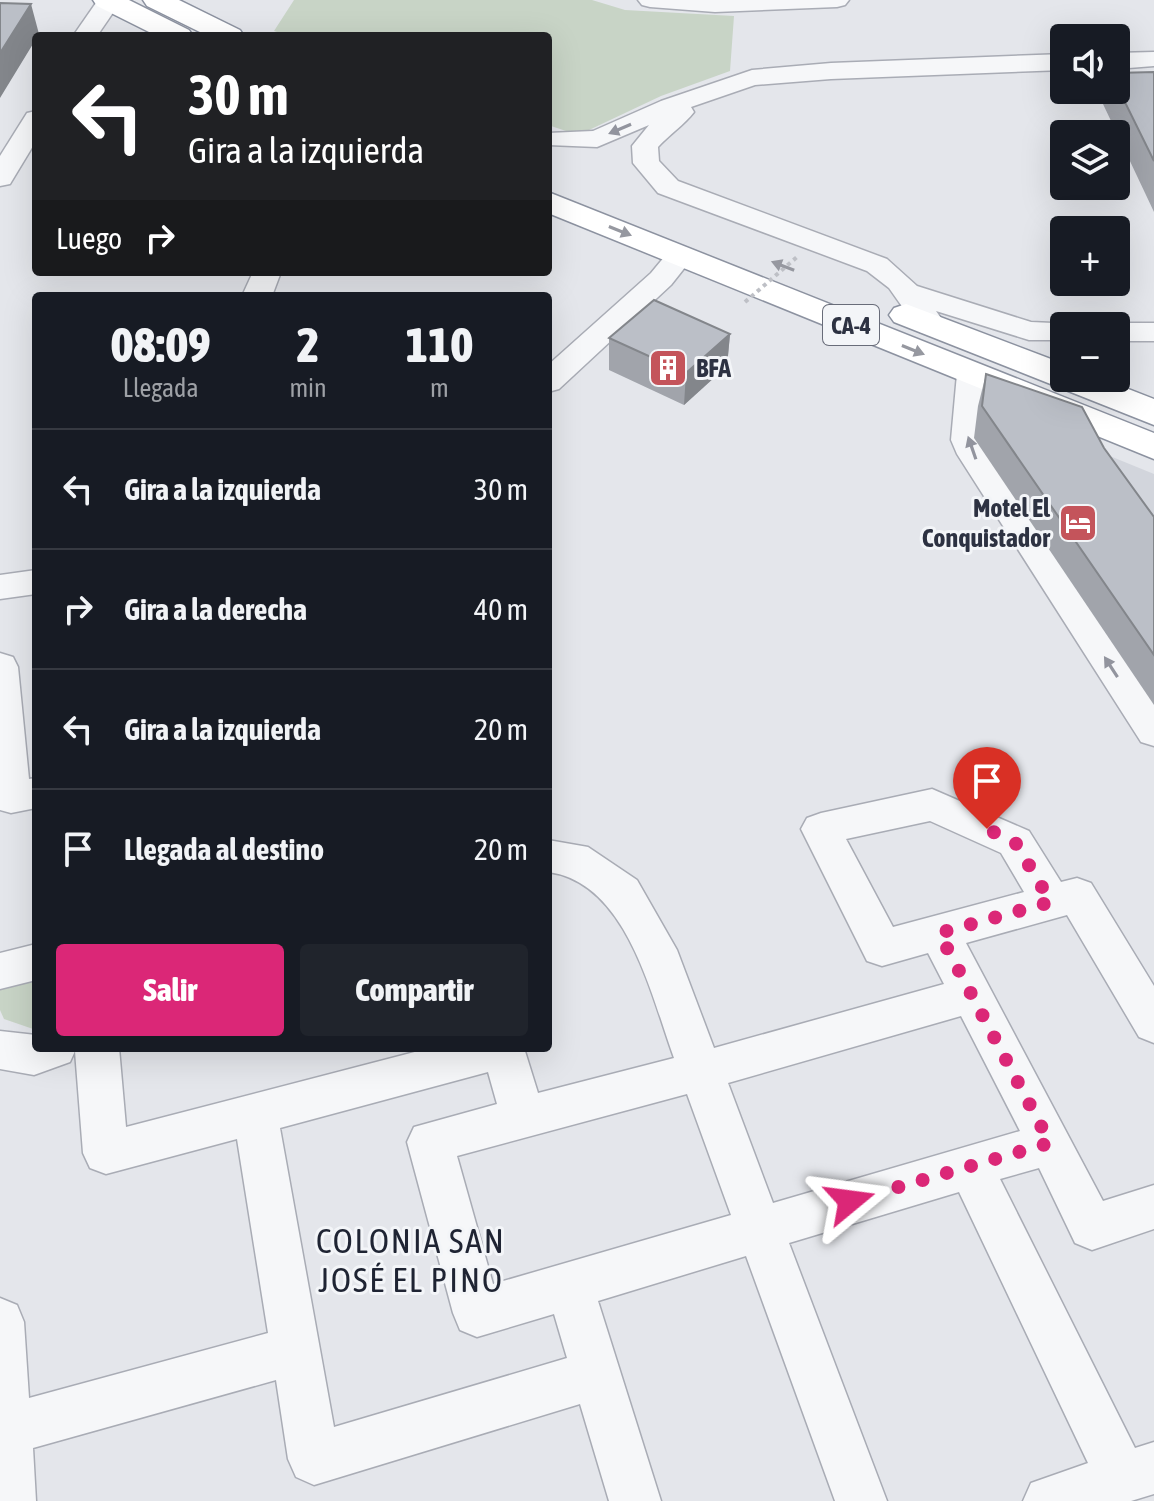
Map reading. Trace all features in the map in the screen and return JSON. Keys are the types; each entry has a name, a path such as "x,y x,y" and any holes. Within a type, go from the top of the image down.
{"highway":[{"path":"108,0 171,32"},
{"path":"157,0 222,32"},
{"name":"CA-4","path":"552,149 931,325 1050,371"},
{"name":"CA-4","path":"552,204 1154,447"},
{"name":"CA-4","path":"1102,392 1154,413"}],"street":[{"path":"88,32 108,0"},
{"path":"650,0 715,5 837,0"},
{"path":"1130,60 1154,59"},
{"path":"552,149 597,139 670,106 752,78 831,71 1050,77"},
{"path":"668,187 646,163 645,146 667,121 718,90"},
{"path":"0,178 32,126"},
{"path":"552,149 620,166 877,265 899,282 931,325"},
{"path":"552,378 661,279 680,256"},
{"path":"907,292 1029,331 1050,331"},
{"path":"1029,331 1023,346 1050,368"},
{"path":"1130,332 1154,332"},
{"path":"972,374 967,440 973,454 1154,732"},
{"path":"1071,414 1087,450"},
{"path":"0,587 32,583"},
{"path":"0,667 16,797"},
{"path":"1051,902 1015,842 932,805 821,829 882,948 1077,895 1154,1024"},
{"path":"552,856 574,859 623,892 656,950 861,1501"},
{"path":"939,933 1092,1227 1154,1207"},
{"path":"0,971 32,963"},
{"path":"971,995 701,1071 430,1142 477,1313 1050,1143"},
{"path":"0,1050 34,1055 43,1052"},
{"path":"97,1052 106,1153 487,1052"},
{"path":"503,1052 524,1118"},
{"path":"255,1114 314,1459 596,1374"},
{"path":"970,1166 1138,1473 1049,1501"},
{"path":"569,1285 635,1501"},
{"path":"0,1322 10,1501"},
{"path":"6,1430 296,1350"}],"path":[{"path":"745,302 797,257"}],"shaded area":[{"path":"1100,452 1154,474 1154,526"}],"green space":[{"path":"294,0 592,0 625,10 734,16 730,71 661,96 589,130 572,133 552,126 552,32 274,31"},
{"path":"32,980 32,1029 4,1019 0,1010 0,987"}],"building":[{"path":"0,3 31,4 0,53"},
{"path":"1154,72 1154,161 1126,104 1130,104 1130,73"},
{"path":"654,300 730,334 686,373 609,338"},
{"path":"986,374 1082,407 1104,448 1154,517 1154,655 982,406"}],"place":[{"name":"BFA","path":"668,368"},
{"name":"Motel El Conquistador","path":"1078,523"}],"district":[{"name":"COLONIA SAN JOSÉ EL PINO","path":"411,1260"}],"route":[{"path":"850,1201 1050,1143 939,933 1051,902 1015,842 987,829"}]}
